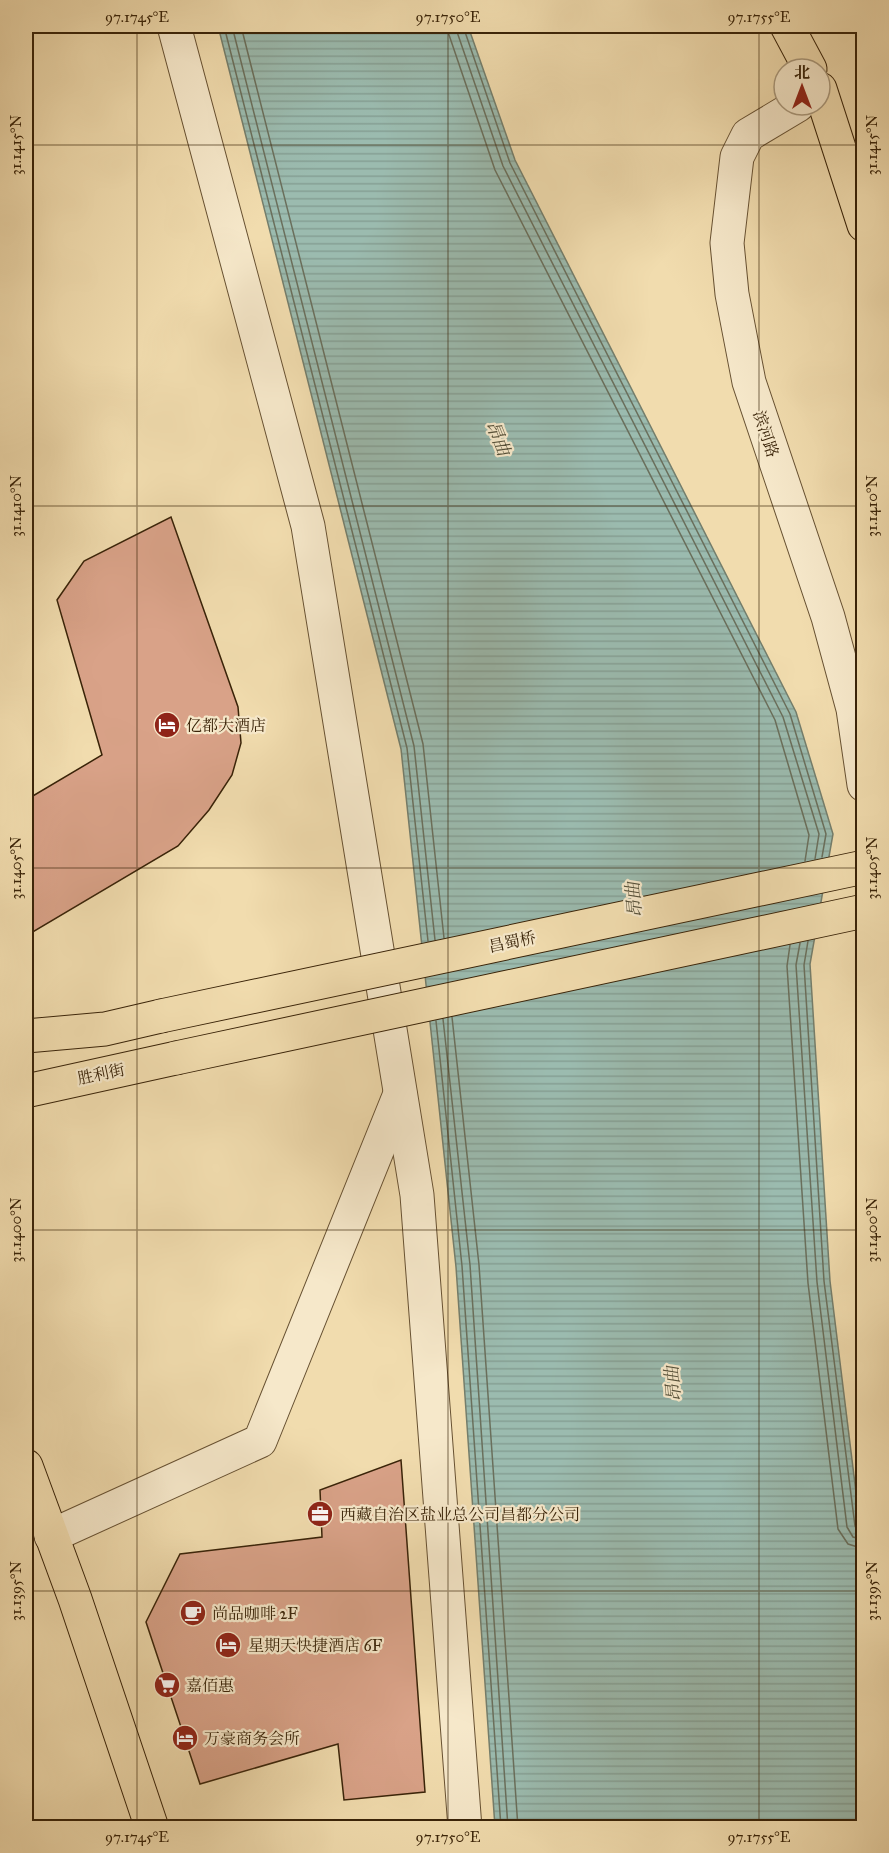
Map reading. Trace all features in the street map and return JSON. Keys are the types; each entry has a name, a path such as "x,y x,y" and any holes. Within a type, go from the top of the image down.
{"main road":[{"path":"787,26 800,57"},
{"path":"824,117 864,225"},
{"name":"昌蜀桥","path":"26,1036 105,1029 864,867"},
{"name":"胜利街","path":"26,1091 864,911"},
{"path":"26,1466 152,1827"}],"street":[{"path":"174,26 308,526 417,1195 465,1827"},
{"name":"滨河路","path":"774,117 748,135 737,157 727,243 732,294 749,382 828,617 853,709 864,785"},
{"path":"51,1536 260,1441 400,1094"}],"water":[{"name":"昂曲","path":"218,26 468,26 515,160 796,712 833,834 810,964 830,1281 863,1549 863,1827 495,1827 456,1267 401,749"}],"building":[{"name":"亿都大酒店","path":"171,517 238,707 241,743 232,775 209,810 178,846 26,936 26,800 102,755 57,600 84,561"},
{"path":"401,1460 425,1792 344,1800 338,1744 200,1784 146,1622 180,1554 322,1537 320,1490"}],"place":[{"name":"亿都大酒店","path":"167,725"},
{"name":"西藏自治区盐业总公司昌都分公司","path":"320,1514"},
{"name":"尚品咖啡 2F","path":"193,1613"},
{"name":"星期天快捷酒店 6F","path":"228,1645"},
{"name":"嘉佰惠","path":"167,1685"},
{"name":"万豪商务会所","path":"185,1738"}]}
